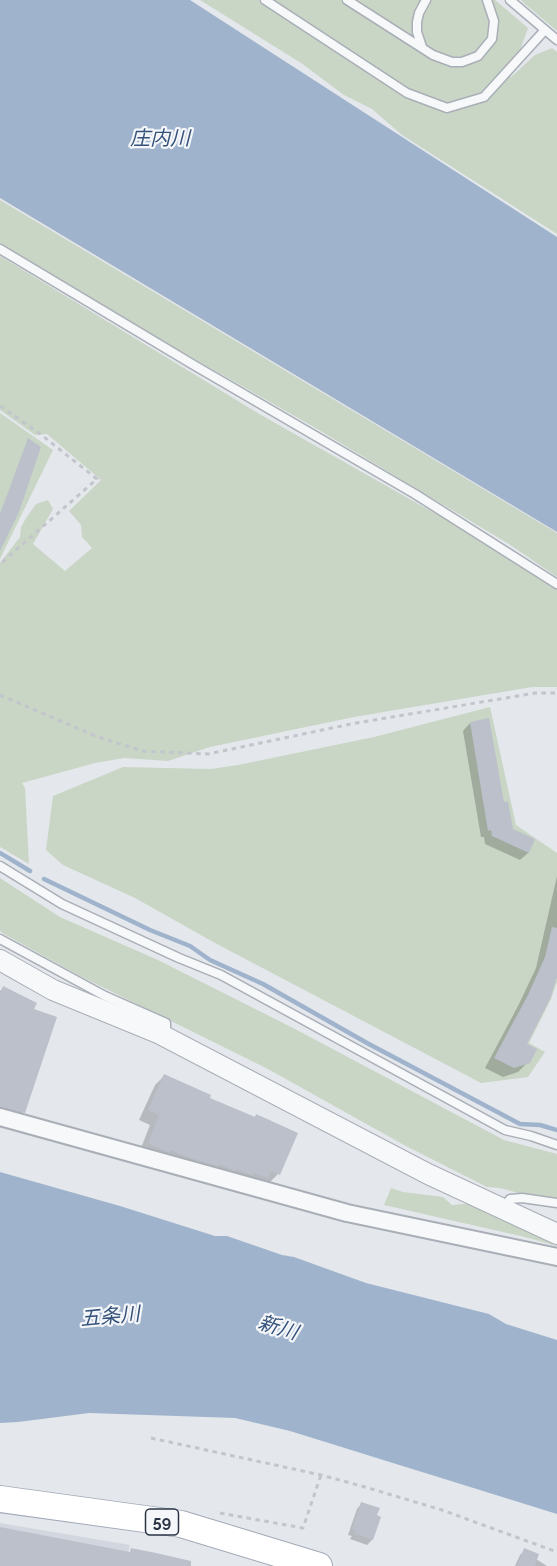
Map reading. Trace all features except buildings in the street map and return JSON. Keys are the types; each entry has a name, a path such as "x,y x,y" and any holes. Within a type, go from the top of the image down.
{"main road":[{"name":"59","path":"0,1498 181,1524 319,1566"}],"street":[{"path":"2,967 166,1037 428,1174 557,1234"},
{"path":"0,1117 347,1213 557,1257"}],"lane":[{"path":"265,0 407,93 447,108 484,96 544,31"},
{"path":"347,0 424,50 452,62 462,62 478,56 492,39 494,30 492,11 487,0"},
{"path":"424,50 420,43 417,22 426,0"},
{"path":"510,0 557,40"},
{"path":"0,249 415,494 557,584"},
{"path":"0,866 62,904 221,975 505,1130 557,1145"},
{"path":"0,939 105,996 165,1023 166,1037"},
{"path":"503,1209 510,1199 522,1198 557,1203"}],"path":[{"path":"0,406 97,479 0,564"},
{"path":"0,695 98,737 143,751 208,754 351,724 535,693 557,693"},
{"path":"151,1438 321,1475 442,1510 557,1552"},
{"path":"212,1512 303,1528 321,1475"}],"shaded area":[{"path":"0,1523 130,1545 125,1566 0,1566"}],"green space":[{"path":"200,0 495,0 528,28 510,78 535,55 552,48 557,52 557,234 402,135 372,109 344,95 301,63"},
{"path":"521,0 557,0 557,31 525,4"},
{"path":"0,200 557,533 557,577 509,544 312,426 0,245"},
{"path":"0,256 261,415 514,558 557,588 557,687 532,687 354,717 210,747 168,761 124,758 95,763 22,783 25,788 29,864 0,847 0,563 20,537 21,527 36,504 48,500 53,509 33,544 65,571 92,548 82,537 81,525 69,511 101,480 47,434 35,435 0,410"},
{"path":"0,413 53,450 0,559"},
{"path":"490,707 516,825 557,853 557,982 529,1043 545,1052 528,1077 481,1083 215,943 135,898 63,865 46,850 53,796 123,767 211,769 238,765 374,737"},
{"path":"0,878 60,917 158,960 295,1029 504,1140 557,1154 557,1199 487,1187 404,1145 268,1069 80,976 4,934 0,931"},
{"path":"391,1188 403,1192 443,1197 452,1205 474,1203 557,1246 384,1205"}],"water":[{"name":"庄内川","path":"0,0 190,0 557,237 557,532 0,198"},
{"path":"0,1172 215,1236 227,1236 366,1283 489,1314 506,1324 557,1340 557,1514 290,1431 235,1418 89,1413 0,1423"}],"waterway":[{"path":"0,853 30,871"},
{"path":"44,879 150,930 190,946 210,960 263,984 367,1043 520,1124 540,1125 557,1130"}],"water label":[{"name":"五条川","path":"110,1317"},
{"name":"新川","path":"278,1328"}]}
